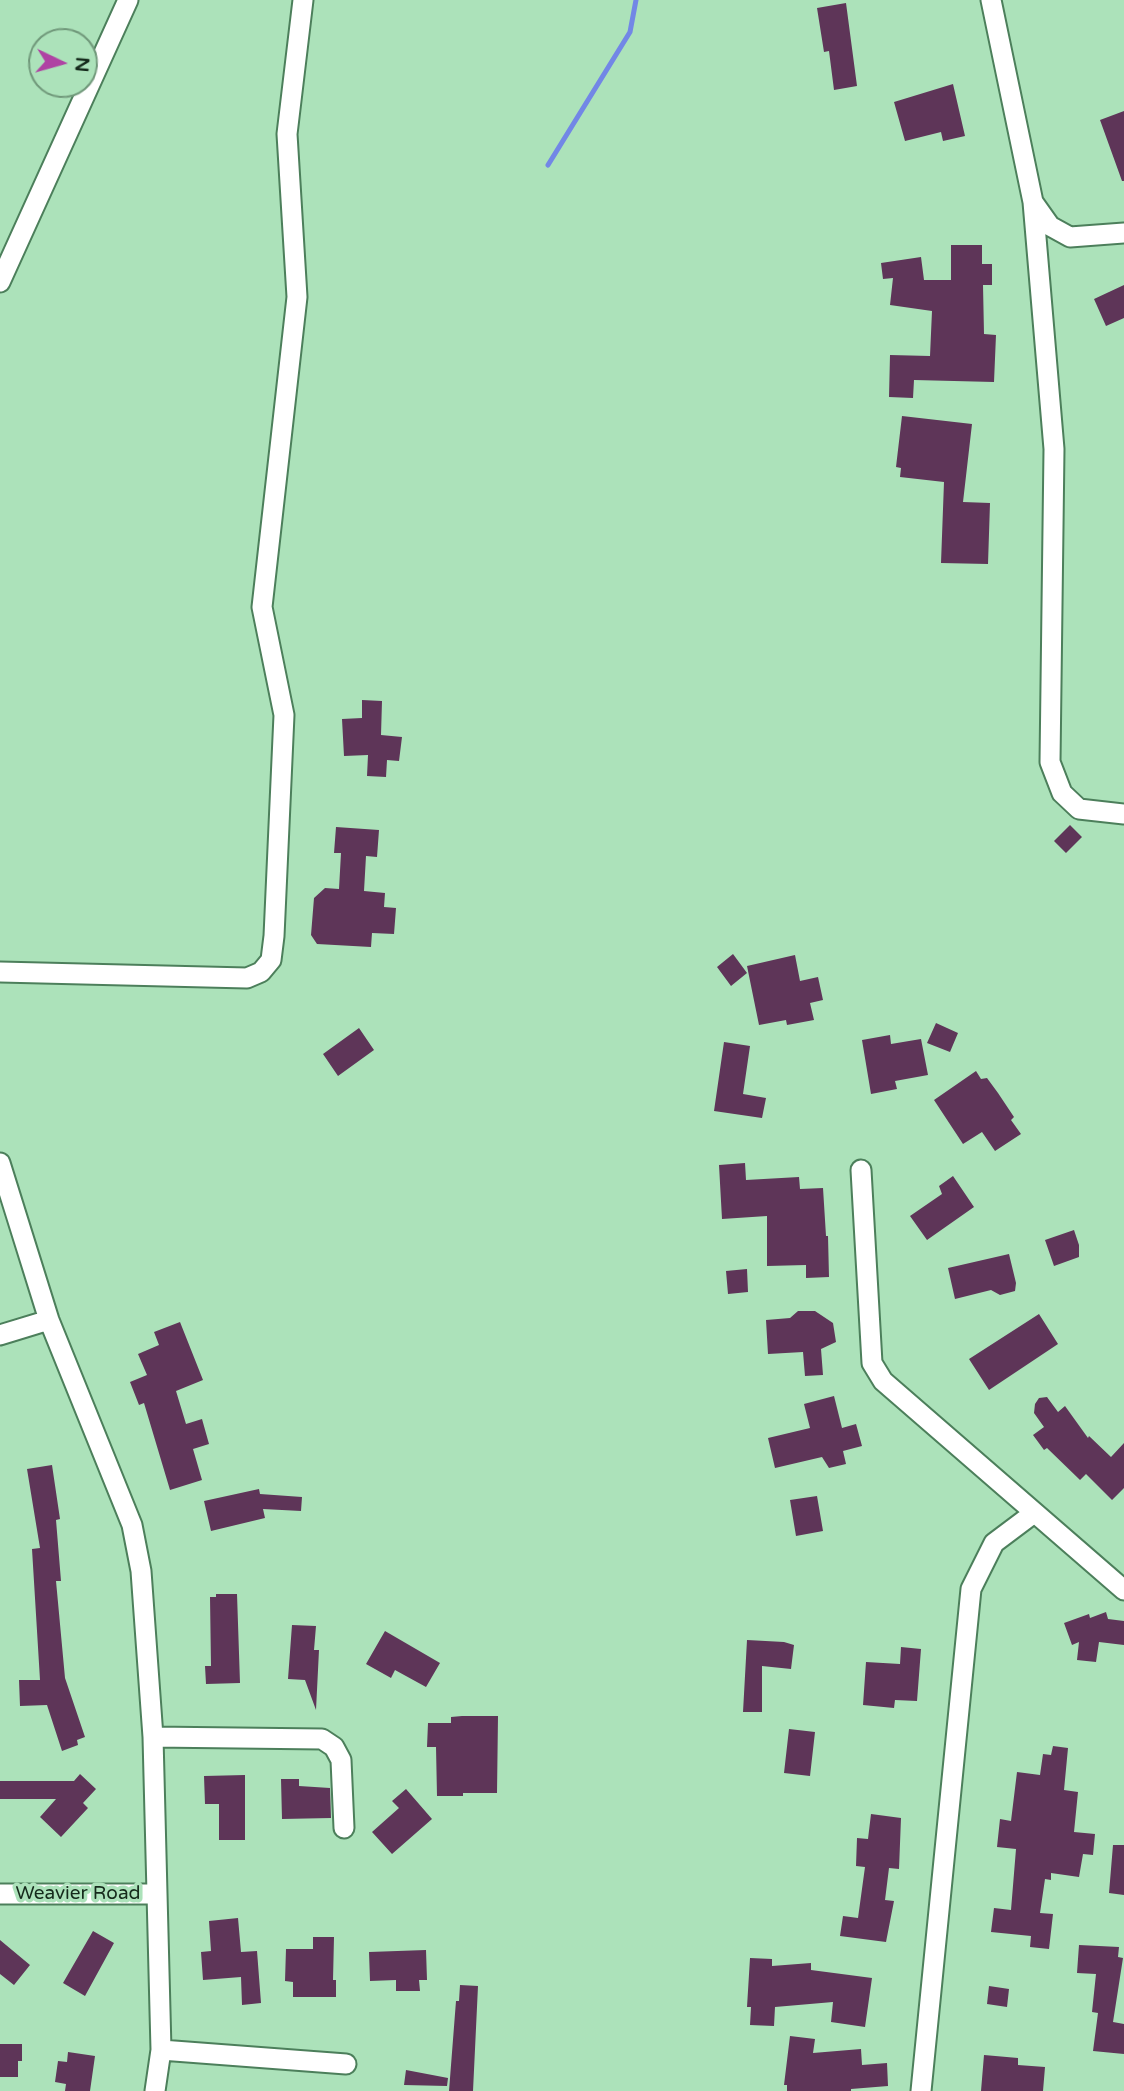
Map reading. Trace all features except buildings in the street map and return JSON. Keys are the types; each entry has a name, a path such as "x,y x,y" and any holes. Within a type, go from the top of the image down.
{"street":[{"path":"0,282 128,0"},
{"path":"0,972 247,978 261,972 271,960 284,715 262,607 297,297 287,134 303,0"},
{"path":"991,0 1033,202 1054,449 1050,762 1062,793 1079,809 1124,814"},
{"path":"1033,202 1050,226 1070,237 1124,233"},
{"path":"0,1163 50,1320 132,1525 141,1571 153,1737 160,2050 155,2091"},
{"path":"861,1170 872,1363 883,1381 1124,1590"},
{"path":"0,1335 50,1320"},
{"path":"921,2091 971,1589 993,1543 1034,1513"},
{"path":"153,1737 322,1739 334,1748 341,1760 344,1828"},
{"name":"Weavier Road","path":"0,1894 156,1894"},
{"path":"160,2050 346,2064"}],"waterway":[{"path":"548,165 630,32 636,0"}]}
